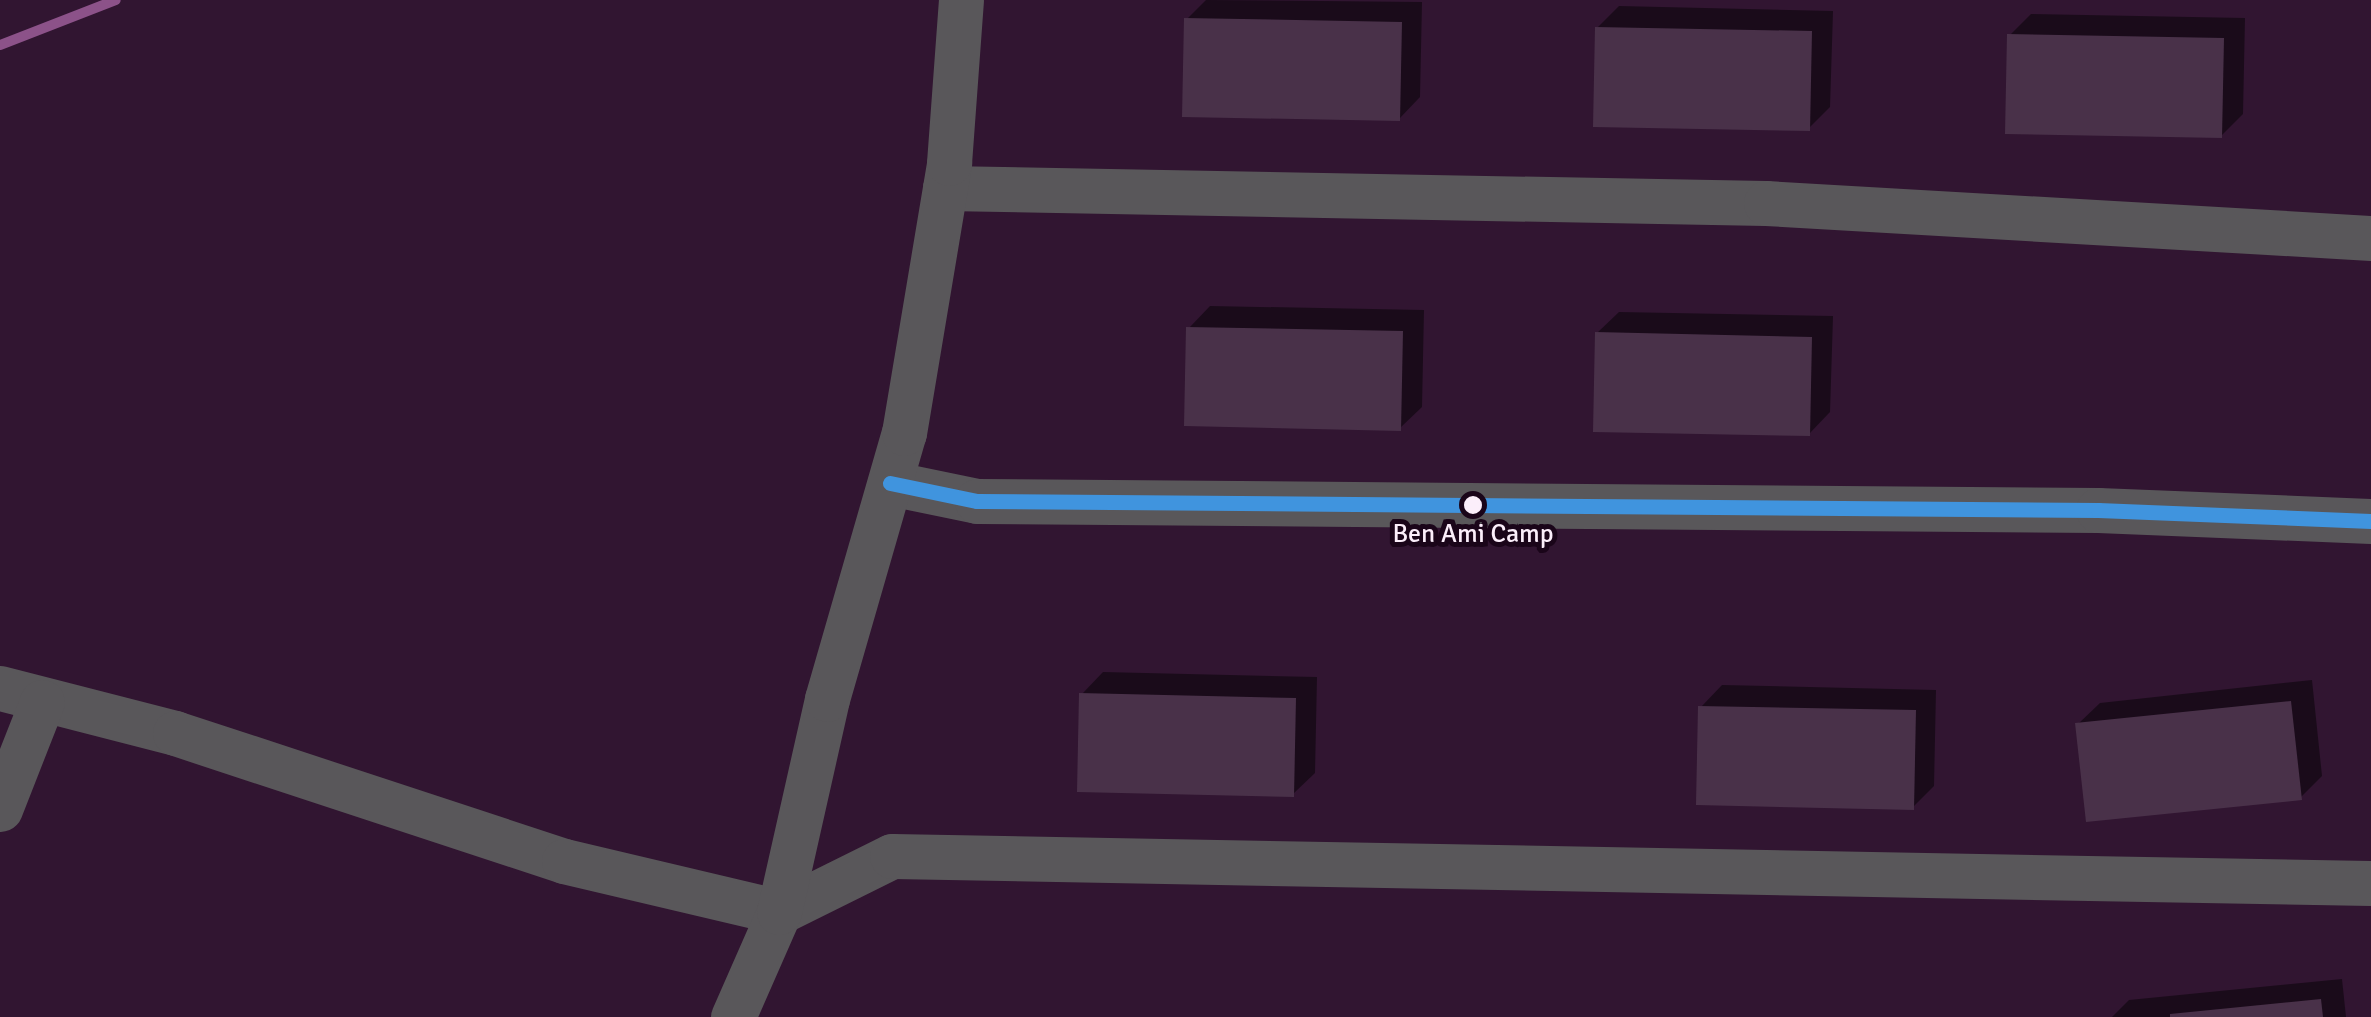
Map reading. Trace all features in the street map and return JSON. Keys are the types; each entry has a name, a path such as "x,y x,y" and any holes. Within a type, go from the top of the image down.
{"street":[{"path":"733,1017 778,912 890,483 945,188 961,0"},
{"path":"945,188 1766,203 2371,238"},
{"path":"890,483 977,502 2098,510 2371,522"},
{"path":"0,688 42,702 176,733 564,861 778,912 892,856 2371,884"},
{"path":"0,809 42,702"}],"building":[{"path":"1184,18 1402,22 1400,121 1182,117"},
{"path":"1595,27 1812,31 1810,131 1593,127"},
{"path":"2007,34 2224,38 2222,138 2005,134"},
{"path":"1186,327 1403,331 1401,431 1184,426"},
{"path":"1595,332 1812,337 1810,436 1593,432"},
{"path":"1079,693 1296,698 1294,797 1077,792"},
{"path":"2291,701 2302,800 2086,822 2075,723"},
{"path":"1698,706 1916,710 1914,810 1696,805"},
{"path":"2321,999 2323,1017 2170,1017 2170,1014"}],"waterway":[{"path":"0,45 116,0"}],"transit line":[{"path":"890,483 977,501 2098,510 2371,521"}],"place":[{"name":"Ben Ami Camp","path":"1473,505"}]}
